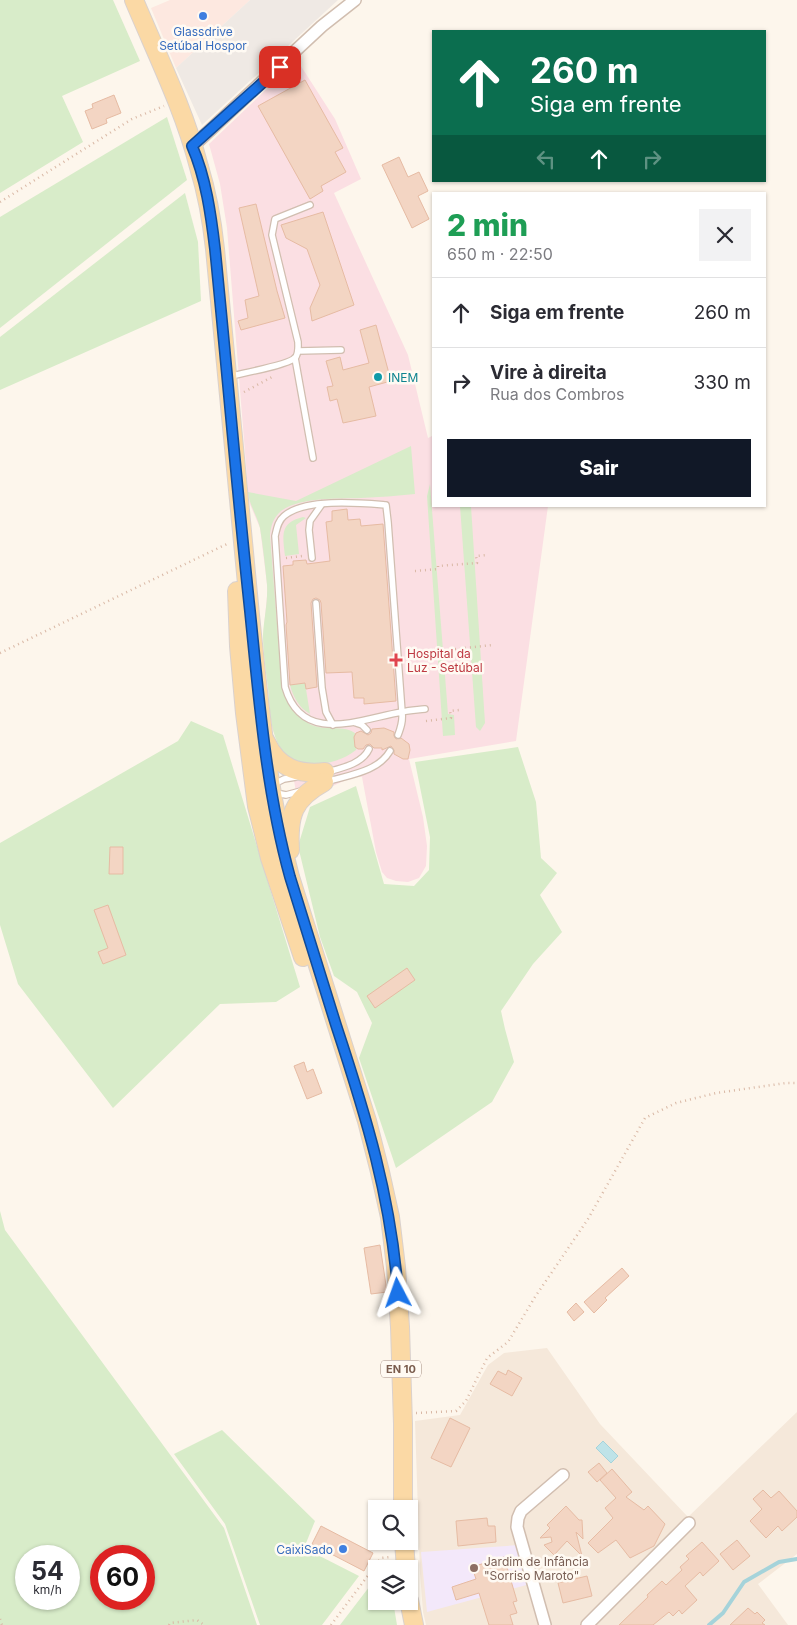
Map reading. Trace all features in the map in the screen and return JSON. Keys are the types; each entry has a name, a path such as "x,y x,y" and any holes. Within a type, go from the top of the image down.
{"main road":[{"name":"EN 10","path":"134,0 177,101 200,167 210,211 263,733 265,838 279,886 371,1157 388,1225 398,1293 403,1500"},
{"name":"EN 10","path":"215,249 222,394 234,541 241,664 264,786 376,1154 390,1217 398,1293"},
{"path":"263,733 274,755 282,763 297,771 325,777"},
{"path":"296,895 290,857 291,816 297,803 325,777"},
{"path":"411,1610 414,1625"}],"street":[{"path":"192,146 322,26 354,0"},
{"path":"545,1625 517,1527 518,1518 521,1511 563,1476"},
{"path":"587,1625 689,1523"}],"lane":[{"path":"310,205 275,219 272,235 298,342 298,351 295,358 313,458"},
{"path":"298,351 341,350"},
{"path":"227,377 285,363 295,358"},
{"path":"312,557 309,530 310,520 322,504"},
{"path":"398,735 402,725 402,712 386,504 322,504 292,510 283,517 277,526 275,536 286,687 288,695 297,710 311,720 333,725 356,723 402,712 425,709"},
{"path":"316,603 322,688 326,712 333,725"},
{"path":"356,723 362,725 367,730"},
{"path":"264,786 278,794 286,795 357,761 369,749"},
{"path":"264,786 284,779 325,777 371,768 384,760 390,751"}],"path":[{"path":"0,202 132,119 177,101"},
{"path":"238,394 252,389 281,372 285,363"},
{"path":"0,653 234,541"},
{"path":"415,571 438,569 438,566 477,563 476,556 487,555"},
{"path":"276,558 312,557"},
{"path":"455,649 493,645"},
{"path":"426,721 451,718 450,711 459,710"},
{"path":"402,1412 456,1411 466,1401 487,1358 508,1342 535,1297 588,1218 645,1118 676,1103 716,1093 797,1083"},
{"path":"331,1625 381,1558 405,1555"},
{"path":"0,1619 2,1625"},
{"path":"169,1625 170,1623 196,1620 204,1625"}],"shaded area":[{"path":"170,0 250,0 176,68 151,8"},
{"path":"250,0 338,0 202,125 176,68"},
{"path":"297,60 335,119 361,179 334,193 408,355 428,438 432,436 432,507 548,507 516,741 409,759 423,817 427,846 426,866 419,878 408,882 387,878 382,872 376,852 362,777 356,776 321,792 299,810 290,757 281,748 272,728 263,637 267,584 260,528 249,502 227,228 220,184 209,144"},
{"path":"547,1348 600,1424 688,1517 797,1412 797,1554 758,1584 788,1625 426,1625 420,1573 415,1421 460,1415 488,1365 504,1353"},
{"name":"Jardim de Infância \"Sorriso Maroto\"","path":"519,1545 530,1584 427,1612 421,1552"}],"green space":[{"path":"0,0 113,0 140,61 62,96 83,142 0,193"},
{"path":"167,117 187,180 0,328 0,217"},
{"path":"185,193 198,242 201,301 0,390 0,337"},
{"path":"411,446 415,494 298,503 281,511 273,522 270,535 280,671 284,694 291,707 308,723 319,727 347,729 357,735 358,741 356,750 336,761 313,764 299,762 288,756 281,748 272,726 263,641 267,585 260,528 248,492 296,501"},
{"path":"430,484 448,714 454,715 455,735 443,736 427,496"},
{"path":"460,507 471,507 485,723 480,731 476,727"},
{"path":"303,517 306,518 296,525 299,554 285,556 283,536 286,526"},
{"path":"305,683 310,714 297,702 290,685"},
{"path":"191,721 223,735 300,987 276,1002 220,1004 113,1108 18,984 0,925 0,843 178,741"},
{"path":"518,747 536,802 541,858 557,873 540,895 562,932 533,964 501,1011 514,1062 492,1102 396,1168 359,1058 372,1023 357,992 334,976 320,937 298,846 310,807 356,786 384,884 414,886 429,870 430,837 415,762"},
{"path":"0,1211 5,1230 224,1528 257,1625 0,1625"},
{"path":"222,1430 315,1521 304,1548 359,1576 322,1625 260,1625 225,1524 174,1454"},
{"path":"368,1588 368,1610 394,1610 397,1625 340,1625"}],"water":[{"path":"603,1441 618,1456 611,1463 596,1448"}],"building":[{"path":"305,80 343,148 335,152 346,172 321,186 323,191 310,199 258,106"},
{"path":"114,95 121,113 106,119 107,123 92,129 85,111 93,108 92,104"},
{"path":"399,157 408,177 419,172 428,191 418,196 429,219 412,228 382,165"},
{"path":"256,204 285,318 241,330 238,321 248,318 245,300 259,296 239,208"},
{"path":"323,212 354,305 312,321 310,308 320,285 307,249 286,238 281,225"},
{"path":"376,325 391,381 369,387 376,416 343,423 337,399 330,401 327,387 333,386 326,361 340,357 343,370 369,363 360,330"},
{"path":"347,509 348,520 360,519 361,526 383,524 396,701 364,704 364,698 354,698 352,672 326,673 321,603 316,598 311,603 317,687 306,689 305,683 290,685 283,566 293,565 293,561 306,560 307,564 330,561 326,522 332,521 332,511"},
{"path":"384,728 394,732 396,739 401,738 409,744 408,759 403,759 394,754 391,746 382,750 382,748 374,748 370,744 366,745 363,749 355,747 354,737 356,733 361,731 368,735 372,729"},
{"path":"110,847 123,847 123,874 109,874"},
{"path":"108,905 126,955 103,964 98,952 108,948 94,910"},
{"path":"407,968 415,980 375,1008 367,996"},
{"path":"304,1062 307,1072 313,1069 322,1093 307,1099 294,1066"},
{"path":"380,1245 387,1292 371,1294 364,1248"},
{"path":"622,1268 629,1276 605,1298 607,1300 594,1313 584,1302"},
{"path":"576,1303 584,1312 574,1321 567,1312"},
{"path":"508,1370 522,1378 512,1396 490,1384 498,1371 506,1375"},
{"path":"450,1418 470,1428 451,1467 431,1458"},
{"path":"599,1463 607,1473 597,1482 588,1472"},
{"path":"612,1469 632,1492 626,1497 644,1510 648,1506 665,1524 654,1546 630,1558 616,1540 598,1553 588,1543 613,1518 605,1508 616,1498 600,1480"},
{"path":"763,1490 771,1498 779,1491 797,1511 797,1517 782,1531 778,1526 766,1538 750,1521 762,1509 753,1499"},
{"path":"566,1506 579,1520 582,1520 583,1539 576,1532 582,1556 567,1541 554,1555 544,1545 552,1542 551,1537 540,1538 550,1528 547,1525"},
{"path":"487,1518 488,1526 495,1526 496,1542 458,1546 456,1521"},
{"name":"CaixiSado","path":"321,1526 373,1553 364,1571 312,1544"},
{"path":"737,1540 750,1556 733,1570 720,1554"},
{"path":"702,1542 719,1561 703,1576 700,1572 685,1586 697,1600 682,1614 679,1610 673,1616 669,1612 653,1625 619,1625 662,1581 666,1585 682,1570 680,1567 689,1559 686,1556"},
{"path":"504,1557 517,1601 513,1602 517,1613 510,1615 513,1625 489,1625 479,1593 456,1600 452,1587 476,1579 472,1567"},
{"path":"587,1576 592,1596 563,1603 558,1583"},
{"path":"748,1608 755,1614 757,1612 765,1620 762,1623 765,1625 730,1625"}],"waterway":[{"path":"709,1625 723,1613 744,1582 779,1562 797,1559"}],"place":[{"name":"Glassdrive Setúbal Hospor","path":"203,16"},
{"name":"INEM","path":"378,377"},
{"name":"Hospital da Luz - Setúbal","path":"396,660"},
{"name":"CaixiSado","path":"343,1549"},
{"name":"Jardim de Infância \"Sorriso Maroto\"","path":"474,1568"}],"route":[{"path":"280,67 192,146 200,167 213,230 255,664 270,790 290,877 367,1121 377,1159 390,1217 398,1293"}]}
